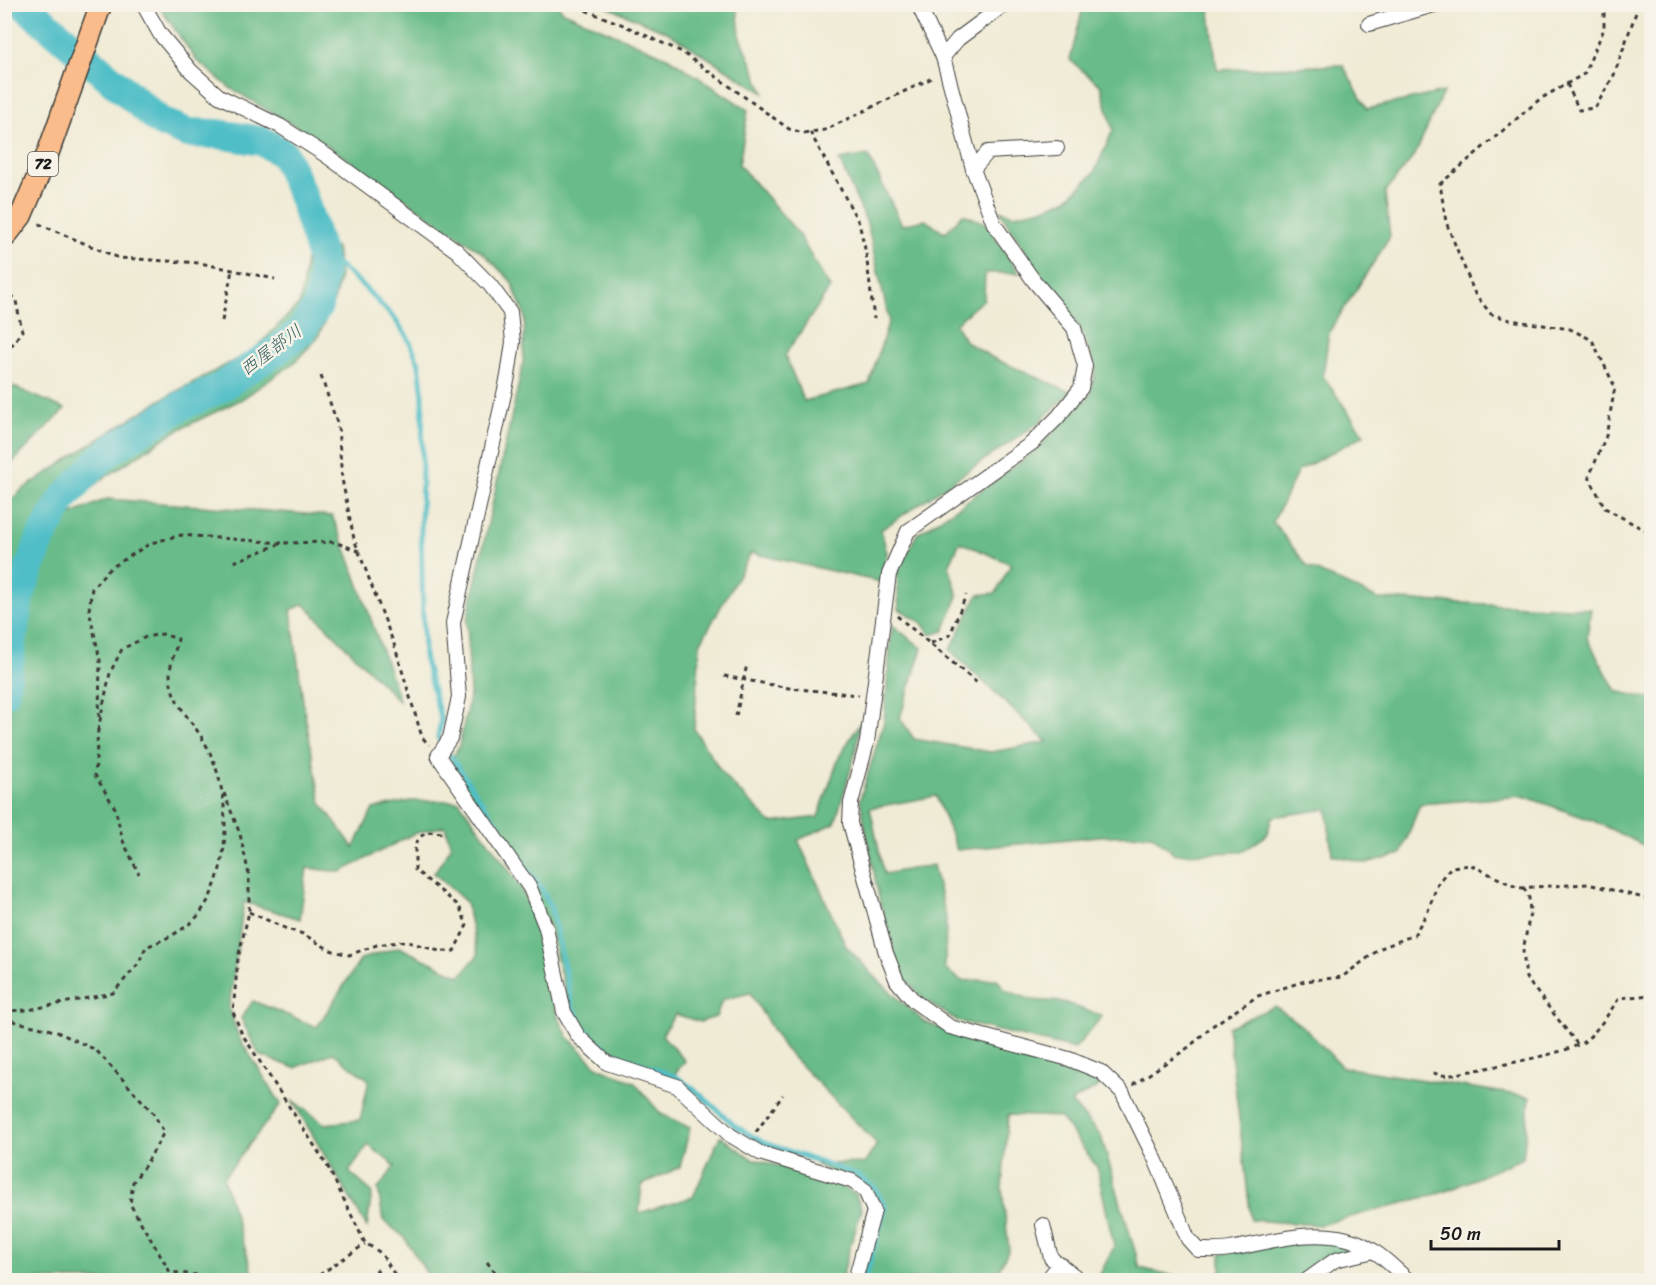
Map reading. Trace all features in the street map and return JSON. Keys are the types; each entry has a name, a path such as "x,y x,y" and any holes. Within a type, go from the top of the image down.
{"main road":[{"name":"72","path":"4,238 21,216 48,153 101,4"}],"street":[{"path":"143,4 160,34 191,71 219,96 280,126 327,156 457,251 490,285 510,312 513,342 508,376 453,623 459,697 450,738 438,756 530,888 546,927 564,1012 578,1036 607,1063 677,1086 730,1135 760,1153 852,1181 865,1190 874,1211 855,1281"},
{"path":"918,4 943,57 973,169 994,224 1034,281 1074,328 1085,366 1081,388 1058,417 1032,443 908,531 889,574 867,742 850,803 850,823 886,952 897,981 914,1001 950,1026 1069,1059 1101,1072 1122,1092 1156,1161 1188,1239 1198,1250 1228,1249 1273,1239 1334,1234 1359,1242 1374,1251 1408,1281"},
{"path":"943,57 958,39 1005,4"},
{"path":"1369,24 1437,4"},
{"path":"973,169 988,152 1057,148"},
{"path":"1043,1225 1051,1258 1080,1281"},
{"path":"1308,1280 1335,1260 1374,1251"},
{"path":"1047,1281 1060,1264"}],"path":[{"path":"569,4 621,24 682,52 789,129 803,133 825,129 930,79 943,57"},
{"path":"1604,4 1605,29 1584,74 1540,99 1440,184 1446,222 1475,294 1491,314 1510,320 1570,329 1592,340 1615,387 1606,436 1588,477 1605,508 1650,532 1652,538"},
{"path":"1566,84 1580,110 1595,108 1614,75 1639,4"},
{"path":"810,132 860,223 874,320"},
{"path":"21,216 119,258 200,263 275,279"},
{"path":"222,321 232,270"},
{"path":"4,288 16,302 21,331 4,356"},
{"path":"321,376 338,426 342,480 354,539 395,647 422,737 438,756"},
{"path":"139,874 123,841 115,808 95,775 99,660 89,610 92,588 109,569 152,543 181,535 282,543 334,542 359,551"},
{"path":"234,562 282,543"},
{"path":"931,643 950,634 966,595"},
{"path":"884,611 900,618 977,683"},
{"path":"98,730 110,673 122,650 146,637 162,633 178,639 170,675 178,704 206,744 240,834 249,875 249,912 238,958 233,1012 242,1035 327,1165 365,1243 381,1252 398,1281"},
{"path":"736,716 747,664"},
{"path":"724,676 789,688 873,696"},
{"path":"4,1011 38,1008 113,993 138,964 146,947 168,938 199,915 217,884 224,856 224,792"},
{"path":"249,912 303,934 330,950 350,955 377,945 405,941 440,951 454,951 467,925 459,906 415,870 415,844 425,832 447,832"},
{"path":"1122,1092 1189,1047 1212,1026 1258,996 1305,981 1342,977 1380,948 1414,935 1428,911 1438,883 1451,867 1471,865 1518,888 1588,884 1652,900"},
{"path":"1524,888 1529,898 1530,913 1523,951 1526,978 1578,1045"},
{"path":"1432,1073 1447,1076 1560,1052 1584,1043 1603,1022 1619,998 1652,995"},
{"path":"4,1019 55,1031 96,1050 153,1113 164,1132 148,1161 132,1182 130,1204 170,1272 241,1281"},
{"path":"759,1127 783,1095"},
{"path":"312,1281 365,1243"},
{"path":"487,1262 501,1281"},
{"path":"376,1269 382,1281"}],"green space":[{"path":"158,5 557,5 564,12 669,58 748,110 739,165 797,232 830,288 785,355 804,401 869,384 889,320 867,223 839,160 868,155 902,225 925,220 945,233 963,214 988,224 1019,273 985,273 984,299 955,324 966,342 993,358 1071,392 1037,424 881,530 887,553 881,582 751,553 700,644 694,729 724,776 771,823 818,817 839,757 861,721 854,758 835,823 798,840 846,946 878,980 923,1021 970,1041 1067,1067 1101,1085 1071,1102 1101,1136 1140,1268 1190,1280 1097,1280 1114,1247 1097,1167 1060,1117 1008,1115 1002,1189 1009,1249 994,1280 861,1280 870,1190 815,1164 865,1163 877,1144 784,1048 750,993 722,1000 716,1017 700,1022 675,1014 662,1035 685,1061 670,1080 610,1061 584,1035 569,1009 549,926 450,762 459,746 470,695 467,620 523,363 525,316 511,281 483,253 319,140 230,88 196,60"},
{"path":"603,5 737,5 740,35 764,93 667,32"},
{"path":"1088,5 1209,5 1217,70 1343,65 1367,109 1443,92 1415,155 1385,192 1390,237 1329,332 1323,376 1364,435 1298,471 1273,522 1308,567 1378,599 1591,609 1587,638 1616,691 1651,699 1651,849 1594,821 1523,796 1420,804 1401,854 1366,863 1332,855 1327,809 1272,817 1267,835 1242,852 1175,854 1152,835 1100,836 957,850 936,796 870,808 884,874 933,865 946,917 945,969 962,981 997,979 1005,990 1032,1000 1063,1002 1102,1016 1075,1049 957,1021 922,998 901,974 879,899 860,799 884,722 892,625 922,648 900,718 914,739 991,752 1047,742 950,650 978,595 996,593 1011,564 960,542 949,566 958,596 944,631 931,635 921,622 899,609 897,574 917,534 960,506 1035,451 1090,396 1096,369 1081,330 1053,293 999,210 1014,215 1042,209 1067,199 1094,173 1113,130 1101,86 1070,60 1082,11"},
{"path":"308,245 336,247 340,275 335,298 318,337 295,362 242,399 172,433 98,482 63,518 107,499 332,516 348,554 400,702 304,604 291,610 304,709 321,803 354,848 373,809 410,801 459,801 519,884 539,929 556,1012 568,1037 598,1067 634,1082 661,1114 690,1128 680,1167 642,1185 639,1213 693,1197 720,1136 751,1158 831,1181 855,1194 862,1209 842,1280 431,1280 404,1237 383,1220 378,1189 395,1166 368,1145 349,1172 372,1192 367,1227 292,1100 325,1124 360,1120 369,1080 333,1053 295,1068 259,1055 241,1018 253,1001 317,1027 361,959 399,947 460,976 478,955 466,902 434,873 451,847 445,826 413,834 341,872 307,868 300,919 244,902 229,1008 239,1038 281,1104 223,1178 255,1280 5,1280 5,505 23,489 162,399 254,350 300,303"},
{"path":"5,383 65,409 10,465 5,484"},
{"path":"1275,1006 1307,1030 1342,1067 1530,1097 1523,1158 1444,1192 1320,1225 1251,1220 1228,1027"},
{"path":"1329,1240 1361,1249 1330,1256 1293,1280 1191,1280 1221,1272 1221,1254 1269,1244"}],"waterway":[{"name":"西屋部川","path":"4,693 19,597 41,538 63,499 112,449 181,406 218,389 300,332 318,306 323,271 320,252 304,200 284,154 262,141 218,134 188,133 161,122 23,4"},
{"path":"320,252 362,285 395,319 409,340 419,364 423,397 421,531 424,657 441,720 438,738 542,890 551,908 573,1008 585,1029 609,1052 677,1077 735,1126 762,1142 857,1175 875,1188 885,1207 865,1280"}]}
